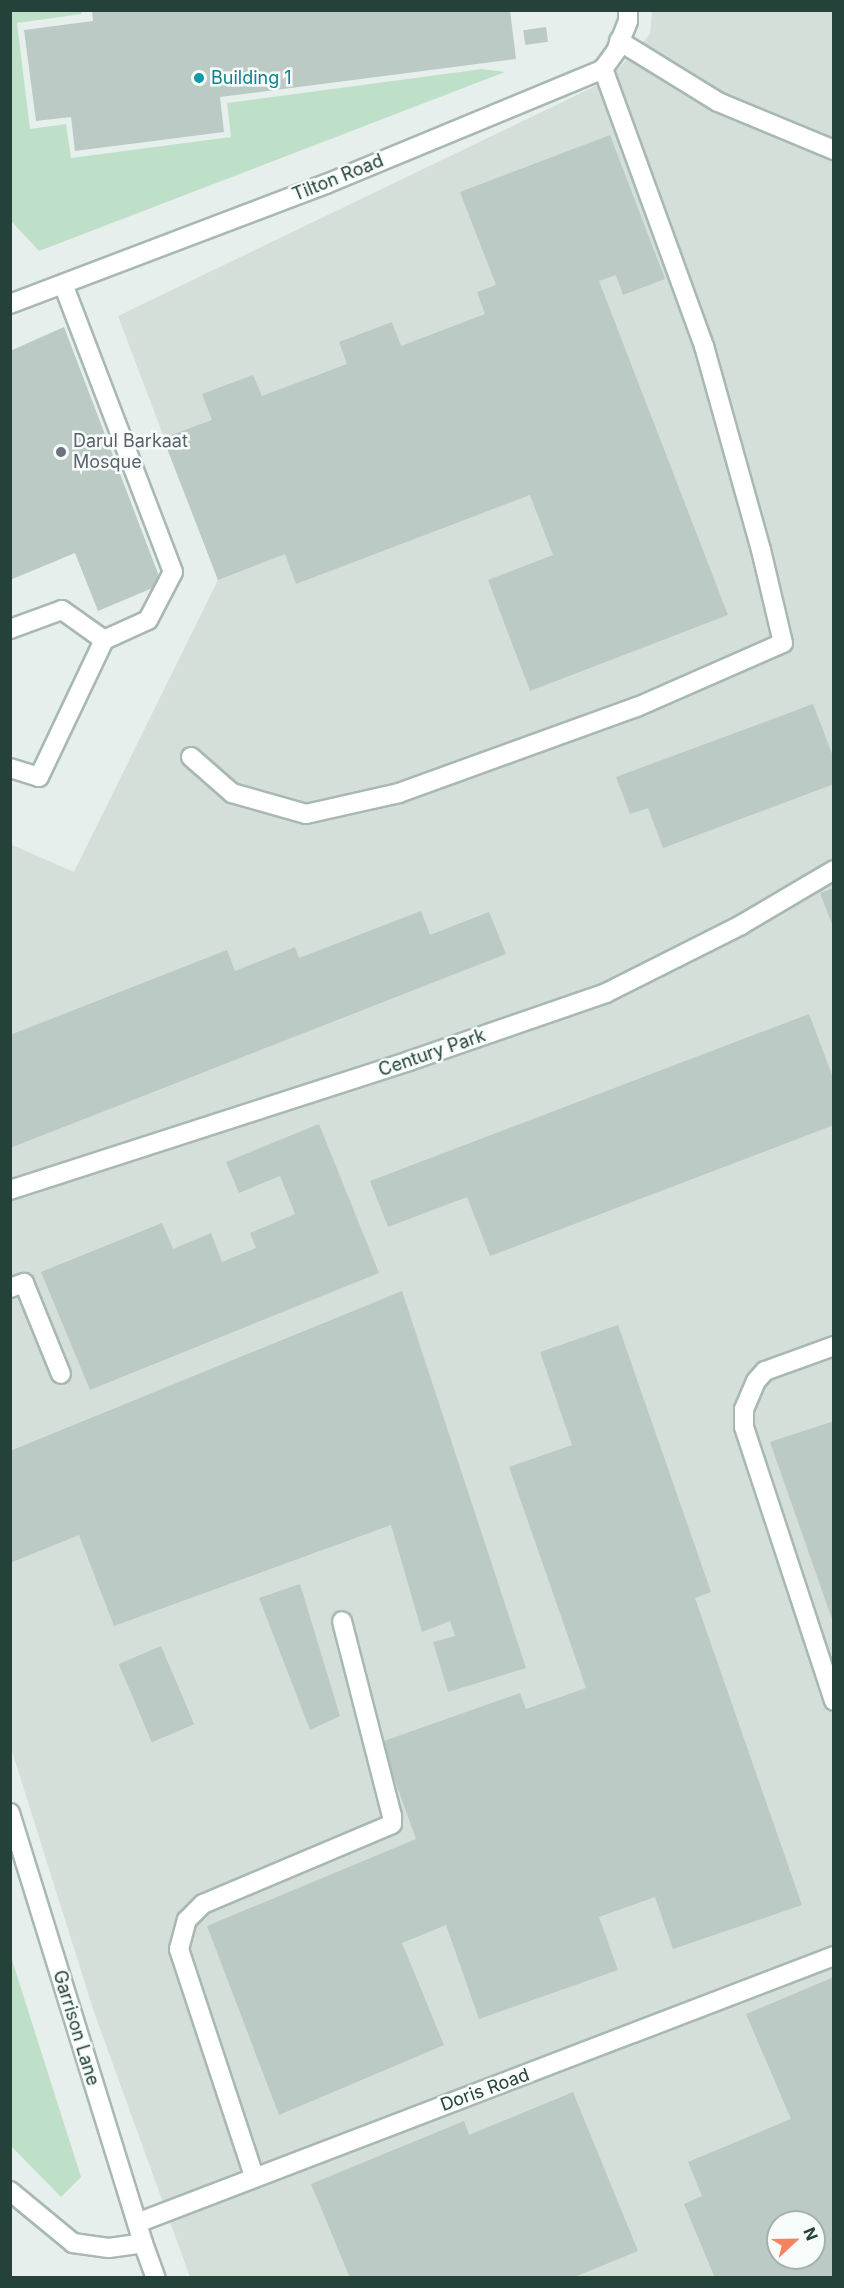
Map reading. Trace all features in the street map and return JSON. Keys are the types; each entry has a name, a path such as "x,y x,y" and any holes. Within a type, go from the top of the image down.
{"street":[{"path":"191,757 232,793 306,814 399,793 637,707 783,643 761,550 704,346 603,69 620,41 628,21 628,10"},
{"path":"620,41 718,102 834,150"},
{"name":"Tilton Road","path":"10,304 326,184 603,69"},
{"path":"10,768 39,777 104,640 148,620 173,572 63,284"},
{"path":"10,629 62,610 104,640"},
{"name":"Century Park","path":"10,1190 409,1061 606,993 741,925 834,870"},
{"path":"10,1288 24,1282 61,1374"},
{"path":"834,1346 765,1371 756,1381 744,1409 744,1427 834,1701"},
{"path":"255,2176 179,1949 187,1920 203,1904 392,1824 392,1816 342,1621"},
{"name":"Garrison Lane","path":"10,1813 143,2243 156,2277"},
{"name":"Doris Road","path":"137,2223 255,2176 608,2045 834,1956"},
{"path":"10,2191 74,2244 109,2248 143,2243"}],"shaded area":[{"path":"652,11 833,11 833,2277 190,2277 94,2012 11,1748 10,844 74,872 218,580 118,316 608,80 650,34"}],"green space":[{"path":"11,10 81,11 82,14 17,23 30,129 66,124 71,158 231,137 227,103 482,69 505,72 39,251 11,221"},
{"path":"11,1957 81,2177 61,2197 11,2146"}],"building":[{"name":"Building 1","path":"92,10 510,10 516,59 220,97 224,132 75,151 71,117 36,121 24,30 93,21"},
{"path":"546,27 548,42 525,45 523,30"},
{"path":"610,135 665,279 623,295 616,275 599,281 728,615 530,691 488,580 553,555 530,495 296,584 285,554 218,580 163,438 212,420 202,394 253,375 262,396 347,364 339,342 392,322 401,346 485,314 477,292 496,285 460,192"},
{"name":"Darul Barkaat Mosque","path":"64,327 162,584 98,611 75,553 10,580 10,351"},
{"path":"813,704 834,759 834,784 663,848 648,808 630,814 616,777"},
{"path":"834,888 834,927 833,927 820,893"},
{"path":"421,911 430,935 489,912 506,954 10,1148 10,1035 227,950 235,971 295,947 299,958"},
{"path":"809,1014 834,1080 834,1125 490,1256 467,1197 388,1227 370,1181"},
{"path":"319,1124 379,1273 90,1390 41,1272 162,1223 173,1249 211,1233 222,1262 256,1248 250,1233 295,1214 280,1176 239,1193 226,1162"},
{"path":"402,1291 526,1668 448,1692 433,1642 455,1636 450,1621 422,1632 391,1525 114,1626 79,1535 10,1563 10,1451"},
{"path":"618,1325 711,1592 695,1598 802,1905 673,1949 655,1897 599,1917 618,1970 479,2019 446,1925 402,1943 444,2045 279,2115 207,1926 416,1839 381,1742 520,1693 526,1709 586,1688 509,1467 572,1445 540,1352"},
{"path":"834,1421 834,1622 833,1622 770,1442"},
{"path":"300,1584 340,1716 310,1730 259,1598"},
{"path":"161,1646 194,1724 152,1742 119,1664"},
{"path":"834,1977 834,2278 715,2278 684,2204 702,2196 688,2162 791,2119 746,2014"},
{"path":"573,2092 638,2251 572,2278 350,2278 311,2184 464,2121 469,2135"}],"place":[{"name":"Building 1","path":"199,78"},
{"name":"Darul Barkaat Mosque","path":"61,452"}]}
